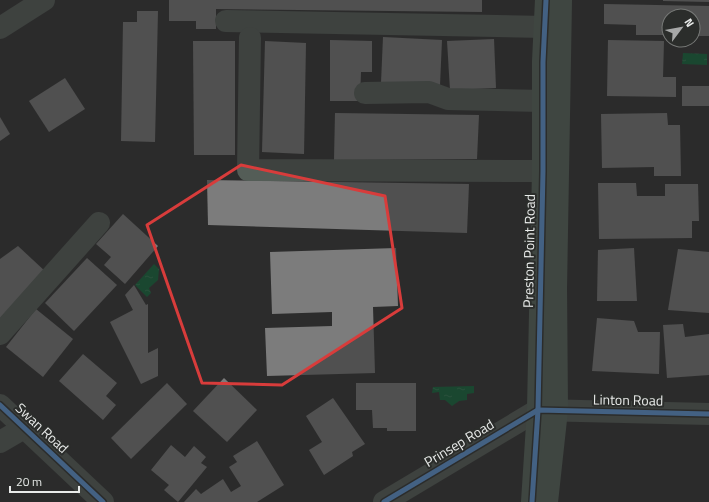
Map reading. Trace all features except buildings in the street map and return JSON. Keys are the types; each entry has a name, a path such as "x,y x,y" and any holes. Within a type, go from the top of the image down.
{"main road":[{"name":"Preston Point Road","path":"546,0 543,62 543,171 548,410 547,502"},
{"name":"Preston Point Road","path":"532,502 548,410 556,288 561,0"}],"street":[{"path":"0,28 44,0"},
{"path":"226,22 545,27"},
{"path":"250,38 248,170 543,171"},
{"path":"365,93 430,92 448,99 543,101"},
{"path":"0,334 99,223"},
{"name":"Swan Road","path":"0,405 103,502"},
{"name":"Linton Road","path":"548,410 709,414"},
{"name":"Prinsep Road","path":"384,502 548,410"},
{"path":"0,442 24,428"}],"highlighted area":[{"path":"241,165 385,196 402,308 282,385 202,383 147,225"}],"water":[{"path":"683,53 707,54 707,65 682,64"},
{"path":"154,264 159,269 158,280 149,288 151,293 147,297 135,285"},
{"path":"474,386 474,393 467,394 467,400 459,401 452,406 445,400 440,400 439,392 432,393 433,387"}],"cycle path":[{"path":"532,502 538,410 543,171 543,62 546,0"},
{"path":"0,405 103,502"},
{"path":"384,502 538,410 709,414"}]}
